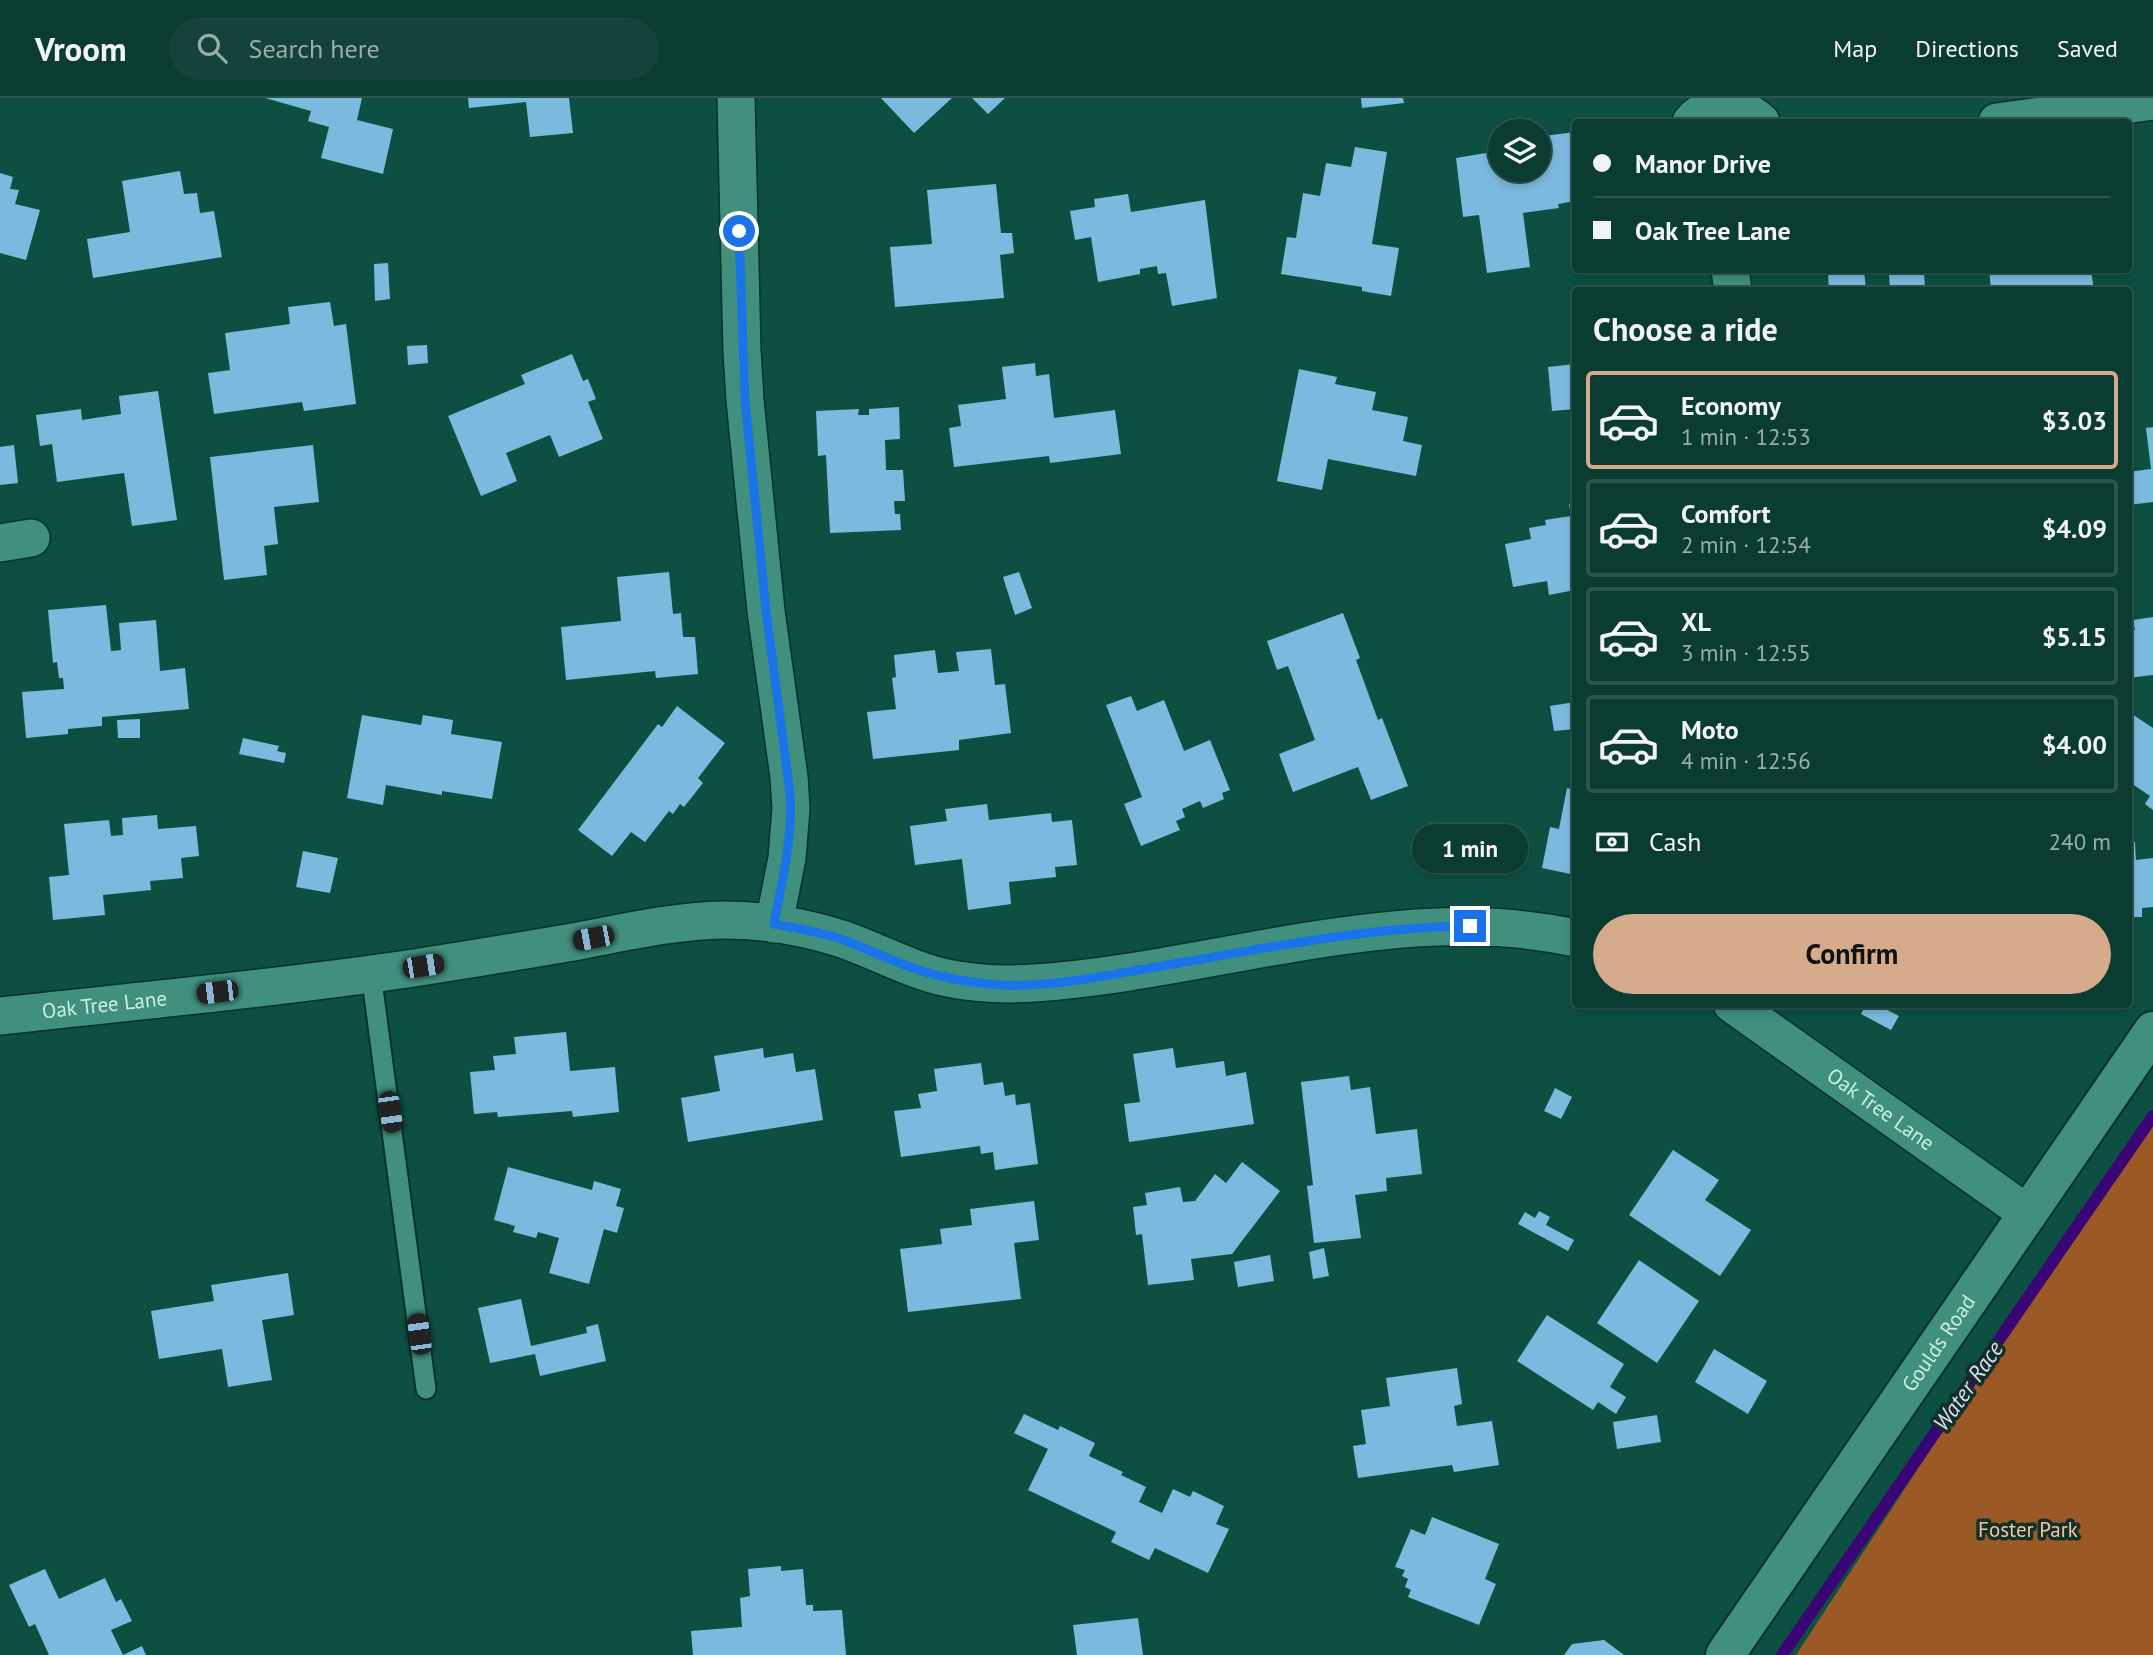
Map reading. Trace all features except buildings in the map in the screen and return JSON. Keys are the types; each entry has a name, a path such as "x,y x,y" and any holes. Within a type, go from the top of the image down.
{"main road":[{"name":"Goulds Road","path":"1725,1655 2153,1031"}],"street":[{"path":"736,98 745,400 766,611 791,808 787,858 774,924"},
{"path":"2019,119 2153,101"},
{"path":"1700,110 1722,106 1738,107 1758,119"},
{"name":"Oak Tree Lane","path":"0,1016 371,973 672,924 723,920 774,924 820,933 842,939 903,965 947,978 1004,985 1092,976 1356,934 1429,927 1491,926 1572,937"},
{"name":"Oak Tree Lane","path":"1738,1008 2028,1214"}],"lane":[{"path":"371,973 426,1390"}],"green space":[{"name":"Foster Park","path":"2153,1116 2153,1655 1796,1655 2061,1250"}],"waterway":[{"name":"Water Race","path":"1782,1655 2153,1116"}],"route":[{"path":"739,231 745,400 766,611 791,808 787,858 774,924 842,939 903,965 947,978 1004,985 1127,972 1356,934 1470,926"}]}
